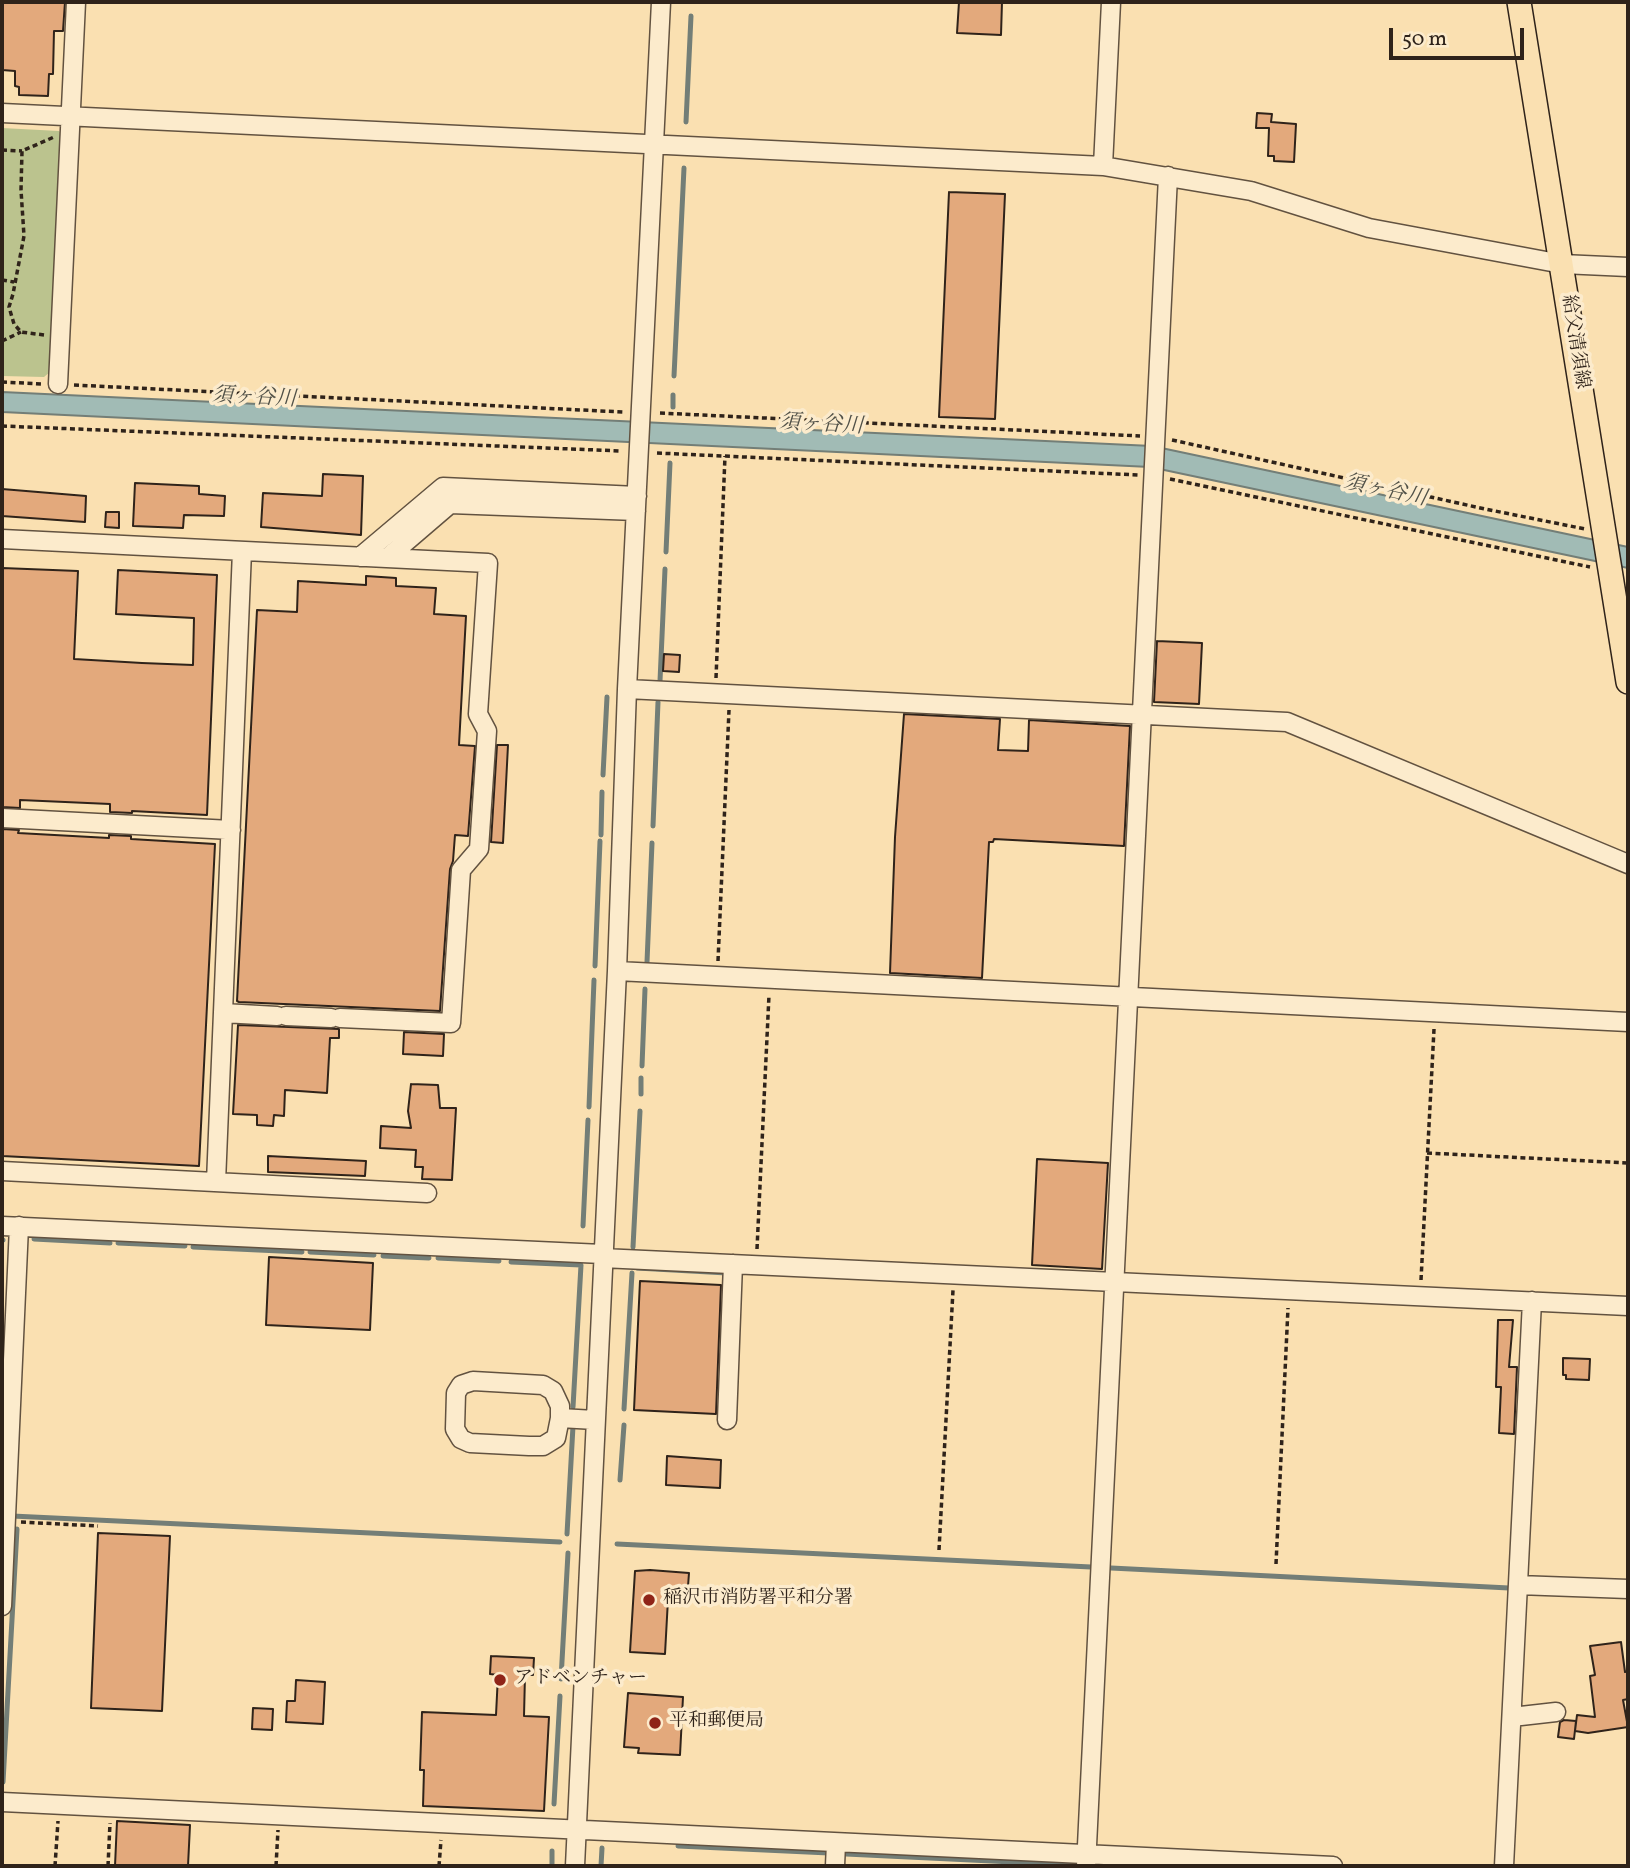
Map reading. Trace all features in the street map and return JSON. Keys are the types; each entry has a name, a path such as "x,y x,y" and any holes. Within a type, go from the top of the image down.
{"main road":[{"name":"給父清須線","path":"1519,2 1628,682"}],"street":[{"path":"58,384 76,2"},
{"path":"575,1866 637,504 631,449 654,145 661,2"},
{"path":"1103,166 1111,2"},
{"path":"2,113 1103,166 1251,191 1369,228 1562,264 1628,267"},
{"path":"1086,1861 1168,176"},
{"path":"360,557 443,487 637,504"},
{"path":"387,558 450,504 637,504"},
{"path":"2,539 488,563 478,714 487,731 479,849 461,870 452,1023 223,1013"},
{"path":"216,1182 242,551"},
{"path":"627,689 1287,722 1628,864"},
{"path":"2,818 230,830"},
{"path":"617,971 1628,1023"},
{"path":"2,1171 427,1193"},
{"path":"2,1606 6,1521 10,1226 953,1275 1628,1306"},
{"path":"727,1420 733,1264"},
{"path":"1504,1866 1532,1301"},
{"path":"473,1381 543,1385 554,1391 560,1406 560,1418 556,1438 543,1446 470,1443 461,1439 455,1429 456,1393 461,1385 473,1381"},
{"path":"560,1418 595,1420"},
{"path":"1518,1585 1628,1589"},
{"path":"1512,1717 1556,1712"},
{"path":"2,1802 836,1843 1086,1861 1333,1866"},
{"path":"835,1866 836,1843"}],"path":[{"path":"2,150 22,151 53,138 71,117"},
{"path":"21,332 14,324 9,307 24,236 22,151"},
{"path":"2,280 14,282"},
{"path":"2,341 21,332 61,336"},
{"path":"2,382 633,415"},
{"path":"660,413 1155,439 1605,535"},
{"path":"2,426 631,449"},
{"path":"657,453 1154,473 1610,568"},
{"path":"718,976 725,456"},
{"path":"756,1265 770,979"},
{"path":"1420,1296 1434,1013"},
{"path":"1427,1153 1628,1163"},
{"path":"939,1550 953,1275"},
{"path":"1276,1564 1289,1290"},
{"path":"6,1521 98,1526"},
{"path":"55,1866 58,1805"},
{"path":"108,1866 111,1807"},
{"path":"276,1866 278,1816"},
{"path":"439,1866 442,1824"}],"green space":[{"path":"2,128 59,131 62,135 50,372 44,377 2,376"}],"water":[{"path":"2,392 1152,446 1628,547 1628,568 1150,467 2,412"}],"building":[{"path":"2,2 65,2 63,31 54,31 53,74 49,74 48,96 19,95 19,87 15,86 15,71 2,70"},
{"path":"959,2 1002,2 1001,35 957,33"},
{"path":"1257,113 1272,114 1271,122 1296,124 1294,162 1274,161 1274,156 1268,156 1269,128 1256,128"},
{"path":"949,192 1005,194 995,419 939,417"},
{"path":"323,474 363,476 361,535 261,527 263,493 322,496"},
{"path":"135,483 199,486 199,494 225,496 224,516 184,515 183,528 133,526"},
{"path":"2,489 86,496 85,522 2,516"},
{"path":"106,512 119,512 119,528 105,527"},
{"path":"2,568 78,571 74,659 193,665 194,618 116,614 118,570 217,575 207,815 110,812 110,804 20,800 20,808 2,807"},
{"path":"366,576 396,578 396,586 436,588 434,614 466,616 459,745 475,746 468,836 455,835 450,869 440,1011 239,1002 257,610 297,612 298,581 366,585"},
{"path":"1157,641 1202,643 1199,704 1154,702"},
{"path":"664,654 680,655 679,672 663,671"},
{"path":"904,714 1000,719 998,750 1028,751 1029,720 1130,726 1124,846 994,839 989,842 982,978 890,973 895,837"},
{"path":"497,745 508,745 503,843 491,842"},
{"path":"2,829 19,830 18,833 109,838 109,835 131,836 131,839 215,844 199,1166 2,1156"},
{"path":"238,1025 339,1029 339,1038 330,1038 327,1093 285,1090 284,1116 274,1115 273,1126 257,1125 257,1115 233,1114"},
{"path":"404,1032 444,1034 443,1056 403,1054"},
{"path":"411,1084 438,1085 440,1108 456,1108 452,1180 422,1179 423,1167 415,1167 416,1150 380,1148 381,1126 411,1128 408,1111"},
{"path":"268,1156 366,1161 365,1176 268,1172"},
{"path":"1037,1159 1108,1163 1102,1269 1032,1265"},
{"path":"269,1257 373,1263 370,1330 266,1325"},
{"path":"640,1281 721,1285 716,1414 634,1410"},
{"path":"1498,1320 1513,1320 1509,1367 1517,1367 1514,1434 1499,1433 1501,1387 1496,1387"},
{"path":"1563,1358 1590,1359 1589,1380 1566,1379 1566,1375 1563,1375"},
{"path":"667,1456 721,1460 720,1488 666,1485"},
{"path":"98,1533 170,1536 162,1711 91,1708"},
{"path":"635,1571 689,1573 687,1600 668,1599 665,1654 630,1652"},
{"path":"1621,1642 1625,1672 1628,1671 1628,1699 1623,1700 1628,1727 1588,1733 1575,1731 1577,1715 1595,1717 1590,1676 1595,1675 1590,1646"},
{"path":"491,1656 534,1658 533,1675 525,1675 524,1716 549,1717 544,1811 423,1806 424,1770 420,1770 422,1712 496,1715 498,1675 490,1674"},
{"path":"296,1680 325,1682 323,1724 286,1722 287,1701 295,1701"},
{"path":"628,1693 683,1697 680,1755 638,1753 639,1748 624,1747"},
{"path":"253,1708 273,1709 272,1730 252,1729"},
{"path":"1576,1721 1574,1739 1558,1737 1560,1722"},
{"path":"117,1821 190,1825 188,1866 115,1866"}],"waterway":[{"path":"686,122 691,16"},
{"path":"674,376 684,168"},
{"path":"673,395 673,407"},
{"path":"666,552 670,463"},
{"path":"660,681 665,569"},
{"path":"603,775 607,697"},
{"path":"653,826 658,702"},
{"path":"601,835 602,792"},
{"path":"595,966 600,841"},
{"path":"647,962 652,843"},
{"path":"589,1107 594,980"},
{"path":"642,1066 645,989"},
{"path":"641,1078 641,1094"},
{"path":"633,1247 640,1111"},
{"path":"583,1226 588,1120"},
{"path":"34,1239 110,1243"},
{"path":"118,1243 185,1246"},
{"path":"193,1247 302,1252"},
{"path":"310,1252 374,1255"},
{"path":"383,1256 429,1258"},
{"path":"438,1258 499,1261"},
{"path":"511,1262 581,1265 573,1407"},
{"path":"637,1268 727,1273"},
{"path":"624,1409 632,1273"},
{"path":"620,1480 624,1425"},
{"path":"567,1534 573,1426"},
{"path":"12,1516 560,1542"},
{"path":"3,1782 17,1529"},
{"path":"617,1544 1091,1567"},
{"path":"561,1679 568,1553"},
{"path":"1111,1568 1509,1588"},
{"path":"554,1804 560,1696"},
{"path":"678,1846 829,1853"},
{"path":"601,1866 602,1848"},
{"path":"552,1851 552,1866"},
{"path":"846,1854 1075,1865"},
{"path":"1098,1866 1104,1866"}],"place":[{"name":"稲沢市消防署平和分署","path":"649,1600"},
{"name":"アドベンチャー","path":"500,1680"},
{"name":"平和郵便局","path":"655,1723"}],"water label":[{"name":"須ヶ谷川","path":"254,399"},
{"name":"須ヶ谷川","path":"821,426"},
{"name":"須ヶ谷川","path":"1385,492"}]}
